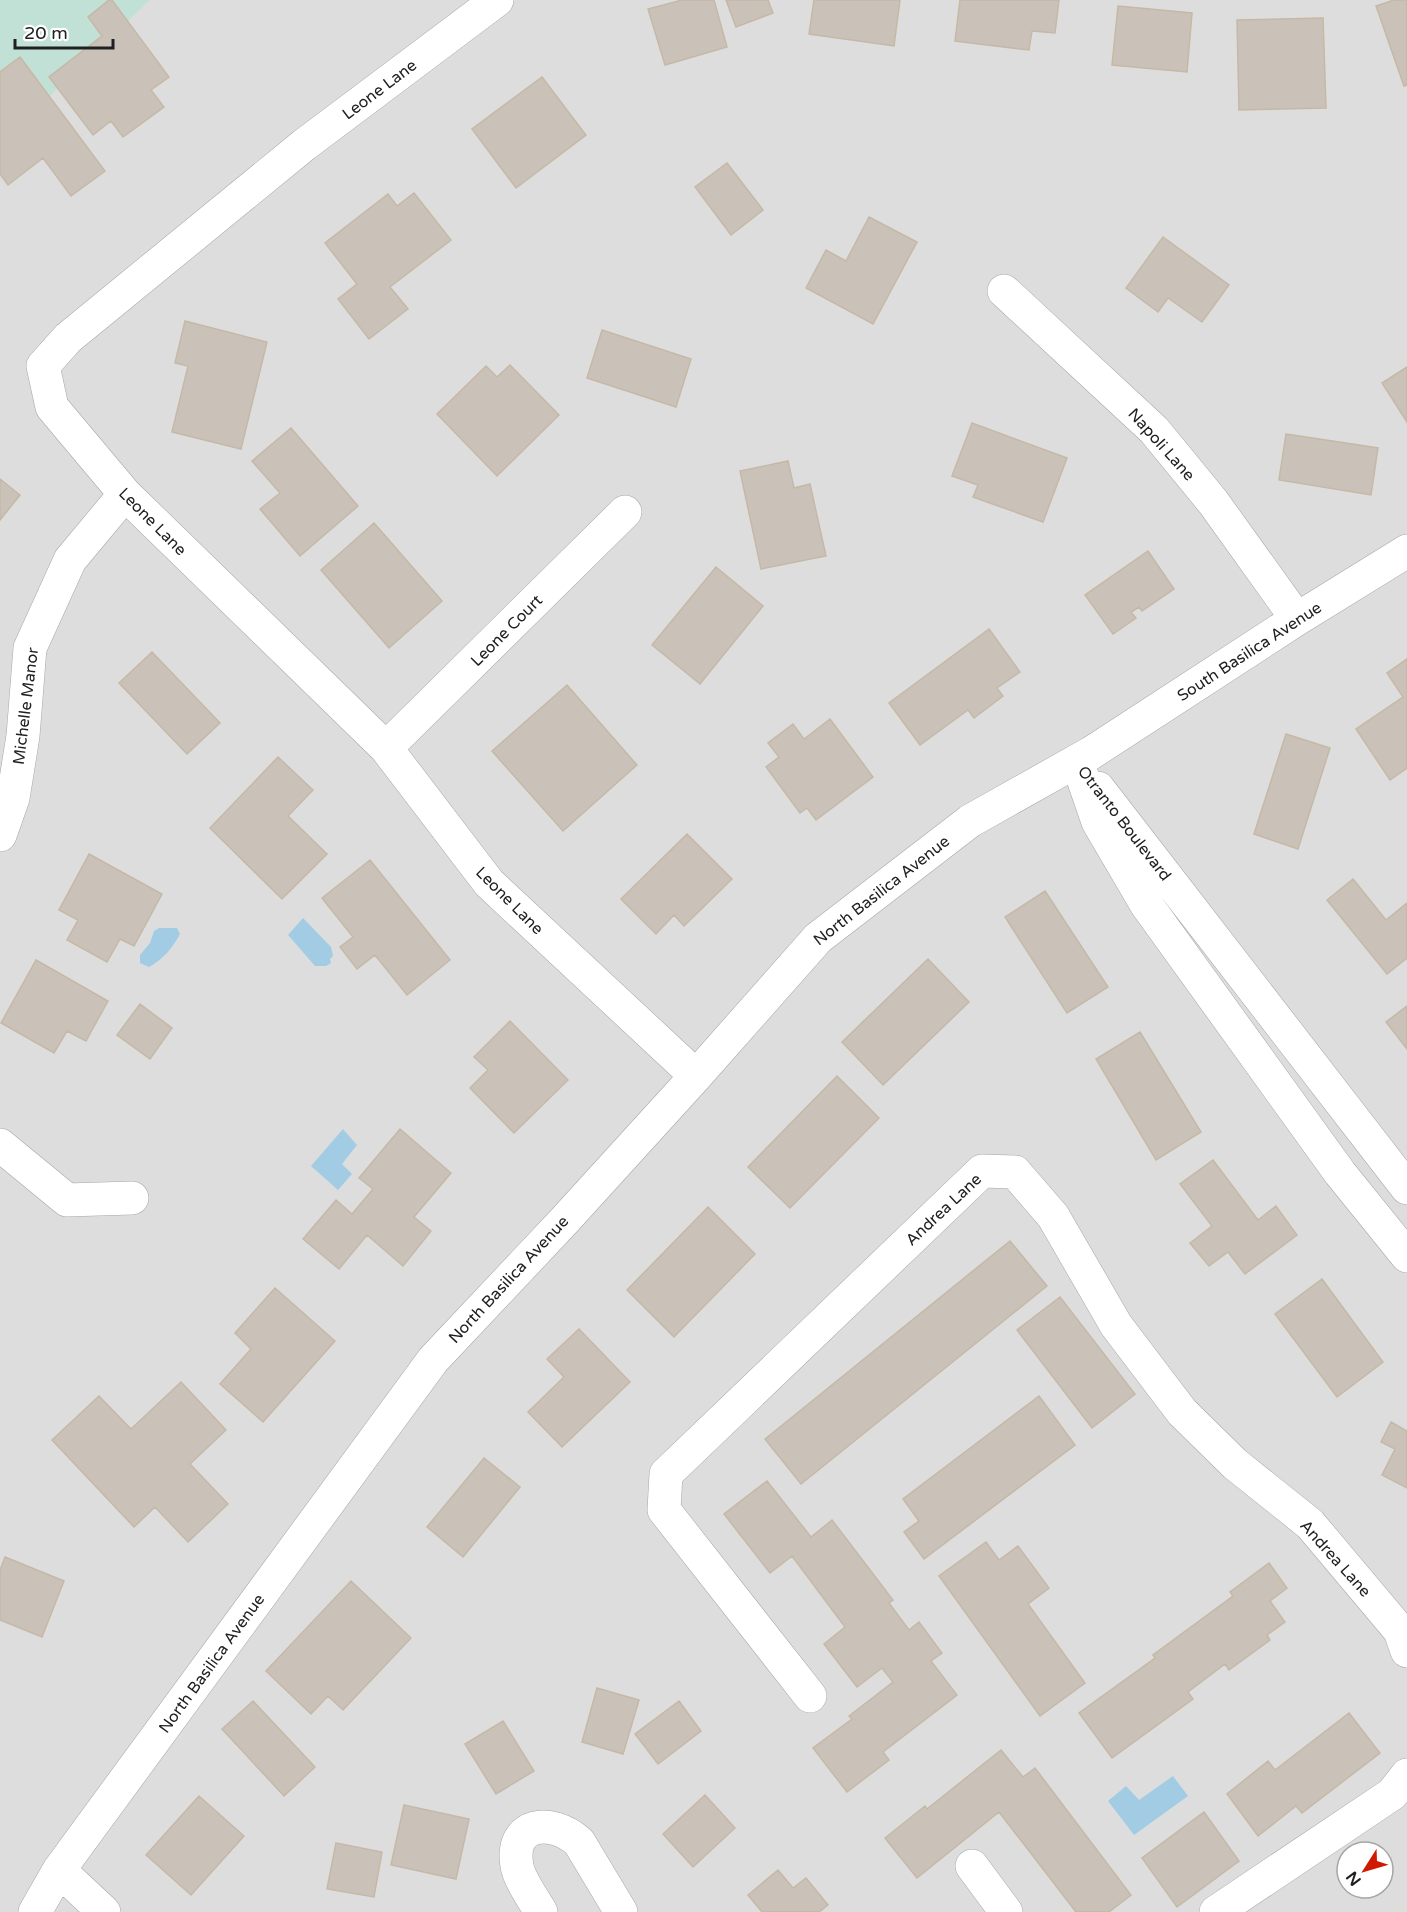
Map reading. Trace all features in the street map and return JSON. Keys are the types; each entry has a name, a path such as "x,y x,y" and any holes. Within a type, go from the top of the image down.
{"street":[{"name":"Leone Lane","path":"497,0 304,145 76,331 43,366 52,407 125,494 386,748 489,883 696,1076"},
{"name":"Napoli Lane","path":"1004,291 1154,430 1213,502 1297,619"},
{"name":"Michelle Manor","path":"0,835 13,798 23,736 30,648 70,560 125,494"},
{"name":"Leone Court","path":"386,748 625,512"},
{"name":"South Basilica Avenue","path":"1084,757 1407,550"},
{"name":"North Basilica Avenue","path":"34,1912 59,1870 433,1360 564,1221 818,938 970,821 1084,757"},
{"name":"Otranto Boulevard","path":"1084,757 1407,1188"},
{"name":"Otranto Boulevard","path":"1084,757 1098,822 1146,904 1340,1173 1407,1256"},
{"path":"0,1145 67,1200 132,1198"},
{"name":"Andrea Lane","path":"810,1696 664,1510 666,1474 981,1171 1015,1172 1053,1216 1116,1325 1182,1412 1235,1464 1310,1524 1405,1636"},
{"path":"1216,1912 1392,1794 1407,1775"},
{"path":"541,1912 517,1868 515,1849 522,1835 534,1828 551,1826 568,1833 579,1842 621,1912"},
{"path":"972,1866 1006,1912"},
{"path":"59,1870 104,1912"}],"shaded area":[{"path":"0,0 1407,0 1407,1912 0,1912"},
{"path":"0,0 150,0 39,106 0,150"},
{"path":"303,918 331,947 333,956 330,959 331,963 326,966 315,966 288,935"},
{"path":"159,928 177,928 180,934 167,953 149,967 140,963 140,955 150,943 154,931"},
{"path":"343,1129 357,1145 342,1164 352,1174 338,1190 311,1166"},
{"path":"1173,1776 1188,1796 1134,1835 1108,1801 1126,1786 1139,1800"}],"building":[{"path":"112,0 169,77 151,90 164,107 123,137 111,121 93,135 49,77 102,36 88,17"},
{"path":"682,0 714,0 727,47 665,65 648,9"},
{"path":"726,0 768,0 773,13 736,27"},
{"path":"814,0 900,0 894,46 809,34"},
{"path":"960,0 1059,0 1055,33 1032,31 1029,50 955,41"},
{"path":"1394,0 1407,0 1407,85 1404,86 1376,6"},
{"path":"1118,6 1192,13 1187,72 1112,65"},
{"path":"1323,18 1326,108 1239,110 1237,20"},
{"path":"20,57 105,171 71,196 43,158 8,185 0,174 0,72"},
{"path":"542,77 586,135 516,188 472,129"},
{"path":"727,163 763,210 731,235 695,187"},
{"path":"414,193 451,240 390,287 408,309 369,339 338,299 357,284 325,243 388,194 397,206"},
{"path":"869,217 917,242 873,324 806,288 826,250 846,261"},
{"path":"1163,237 1229,285 1202,322 1168,298 1158,312 1126,288"},
{"path":"185,321 267,342 241,449 172,432 188,366 175,363"},
{"path":"602,330 691,359 676,407 587,378"},
{"path":"510,365 559,415 497,476 437,414 486,366 497,377"},
{"path":"1407,367 1407,422 1382,383"},
{"path":"972,423 1067,458 1043,522 973,497 978,485 952,476"},
{"path":"291,428 358,506 300,556 260,509 280,493 252,461"},
{"path":"1286,434 1378,448 1371,495 1279,480"},
{"path":"788,461 794,488 810,484 826,556 761,569 740,471"},
{"path":"0,479 20,495 0,520"},
{"path":"374,523 442,601 389,648 321,570"},
{"path":"1148,551 1174,589 1142,611 1139,607 1131,612 1136,618 1113,634 1085,595"},
{"path":"716,567 763,606 700,684 652,645"},
{"path":"989,629 1020,672 997,688 1003,696 974,718 968,710 920,745 889,703"},
{"path":"152,652 220,723 187,754 119,683"},
{"path":"1407,659 1407,768 1390,780 1356,729 1403,697 1387,673"},
{"path":"567,685 637,765 563,831 492,751"},
{"path":"830,719 873,777 816,820 807,808 800,813 766,767 779,757 768,743 793,724 804,739"},
{"path":"1286,734 1330,748 1298,849 1254,834"},
{"path":"278,757 313,790 288,816 327,854 282,899 210,828"},
{"path":"687,834 732,879 684,926 674,915 656,934 621,899"},
{"path":"89,854 162,894 134,946 120,939 107,962 67,940 78,920 59,910"},
{"path":"370,860 450,960 407,995 375,955 357,969 340,947 353,937 322,898"},
{"path":"1353,879 1386,920 1407,903 1407,958 1387,974 1327,900"},
{"path":"1045,891 1108,987 1067,1013 1005,917"},
{"path":"928,959 969,1002 883,1085 842,1042"},
{"path":"36,960 108,1001 86,1041 67,1031 54,1053 1,1023"},
{"path":"140,1004 172,1028 150,1059 117,1035"},
{"path":"1407,1006 1407,1049 1386,1022"},
{"path":"510,1021 568,1080 514,1133 470,1088 488,1070 474,1057"},
{"path":"1140,1032 1201,1132 1156,1160 1096,1059"},
{"path":"837,1076 879,1118 790,1208 748,1167"},
{"path":"400,1129 451,1173 414,1217 431,1231 403,1266 367,1235 339,1269 303,1239 336,1200 352,1214 373,1189 359,1178"},
{"path":"1213,1160 1258,1220 1276,1206 1297,1235 1245,1274 1228,1252 1209,1266 1190,1243 1212,1226 1180,1184"},
{"path":"708,1207 755,1254 674,1337 627,1290"},
{"path":"1010,1241 1047,1286 801,1484 765,1439"},
{"path":"1322,1279 1383,1362 1337,1397 1275,1314"},
{"path":"275,1288 335,1341 263,1422 220,1384 251,1349 235,1333"},
{"path":"1060,1297 1135,1394 1092,1428 1017,1330"},
{"path":"579,1329 630,1382 562,1447 528,1412 564,1377 547,1359"},
{"path":"181,1382 226,1430 190,1464 228,1504 188,1542 155,1507 134,1527 52,1440 99,1396 131,1429"},
{"path":"1039,1396 1075,1445 924,1559 904,1532 919,1521 903,1499"},
{"path":"1391,1422 1407,1431 1407,1488 1382,1475 1395,1449 1381,1442"},
{"path":"484,1458 520,1487 463,1557 427,1527"},
{"path":"767,1481 811,1537 832,1520 893,1600 889,1603 909,1630 919,1622 942,1653 931,1661 957,1695 883,1752 889,1760 847,1792 813,1748 852,1719 849,1716 893,1682 882,1668 857,1687 824,1644 845,1627 792,1556 770,1573 724,1514"},
{"path":"986,1542 999,1560 1018,1546 1049,1588 1028,1604 1085,1683 1040,1716 939,1576"},
{"path":"5,1557 64,1581 42,1637 0,1620 0,1570"},
{"path":"1269,1563 1287,1588 1270,1601 1285,1622 1267,1635 1270,1640 1229,1670 1225,1664 1188,1692 1193,1699 1112,1758 1079,1713 1155,1658 1153,1655 1233,1596 1230,1592"},
{"path":"351,1581 411,1638 343,1710 328,1696 311,1714 266,1671"},
{"path":"597,1688 639,1700 623,1754 582,1742"},
{"path":"253,1701 315,1767 284,1796 222,1729"},
{"path":"679,1701 701,1731 658,1764 635,1734"},
{"path":"1349,1713 1380,1753 1302,1813 1296,1806 1258,1836 1227,1794 1268,1761 1275,1770"},
{"path":"503,1721 534,1771 496,1794 465,1744"},
{"path":"1001,1750 1023,1777 1035,1768 1131,1895 1109,1912 1076,1912 999,1812 917,1878 885,1838 925,1806 927,1809"},
{"path":"705,1795 735,1828 693,1867 663,1834"},
{"path":"199,1796 244,1836 191,1895 146,1855"},
{"path":"404,1805 469,1819 456,1879 391,1865"},
{"path":"1204,1812 1239,1861 1177,1907 1142,1858"},
{"path":"336,1843 382,1852 374,1897 327,1889"},
{"path":"778,1870 793,1888 806,1878 828,1905 819,1912 762,1912 748,1895"}]}
